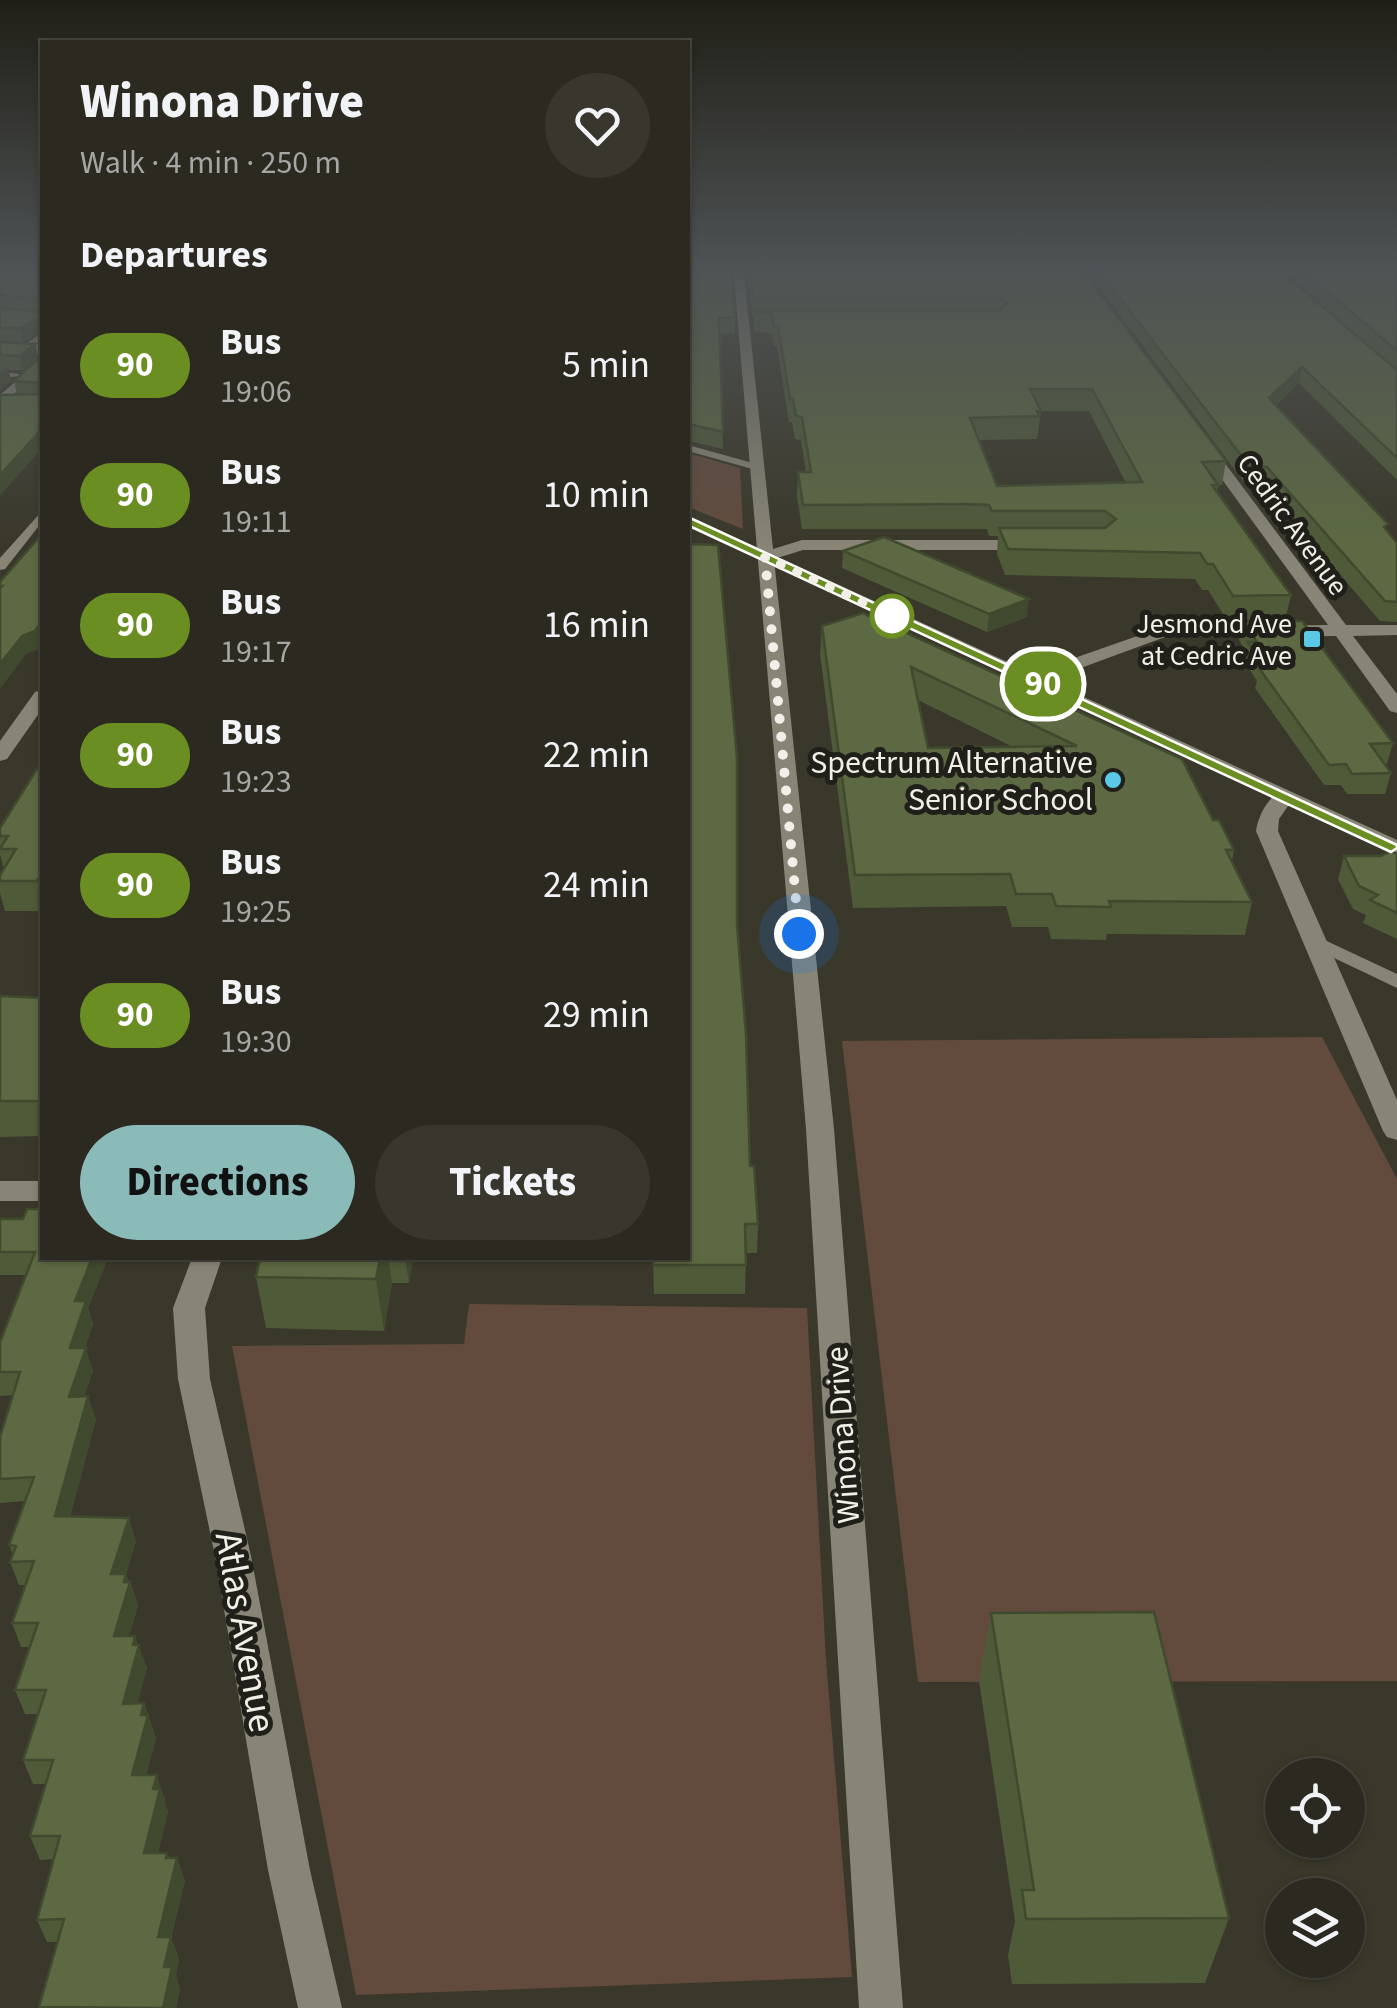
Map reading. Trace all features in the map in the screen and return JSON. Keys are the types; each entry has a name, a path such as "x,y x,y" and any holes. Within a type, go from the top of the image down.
{"street":[{"name":"Winona Drive","path":"747,359 820,1130 881,2008"},
{"path":"0,402 40,364"},
{"name":"Cedric Avenue","path":"1196,434 1397,707"},
{"path":"690,521 1397,848"},
{"path":"765,557 802,545 1041,545"},
{"path":"1033,679 1150,634 1397,630"},
{"path":"0,755 40,699"},
{"path":"1285,796 1268,819 1267,831 1397,1131"},
{"path":"0,1191 40,1190"},
{"name":"Atlas Avenue","path":"206,1260 189,1308 194,1379 234,1556 289,1870 320,1990 320,2008"}],"lane":[{"path":"0,375 26,375"},
{"path":"0,402 25,402"},
{"path":"690,449 756,466"},
{"path":"0,566 40,518"},
{"path":"1316,942 1397,982"}],"shaded area":[{"path":"690,454 740,468 743,529 690,508"},
{"path":"1322,1037 1397,1179 1397,1681 918,1682 842,1041"},
{"path":"469,1304 807,1308 826,1660 852,1977 356,1995 232,1346 464,1344"}],"building":[{"path":"38,359 40,359 40,383 14,381"},
{"path":"690,359 720,359 723,432 690,424"},
{"path":"783,359 1149,359 1226,461 1202,462 1218,485 1212,485 1291,595 1233,596 1213,564 1207,564 1200,553 1008,549 999,528 1105,528 1116,519 1105,511 992,511 989,505 971,504 803,505 798,472 811,472 802,417 796,416","holes":["1030,389 1092,389 1142,482 997,486 970,418 1039,416 1037,411 1041,411"]},
{"path":"1166,359 1384,359 1397,370 1397,458 1302,367 1269,398 1388,524 1384,527 1397,543 1397,602 1385,601 1267,467 1250,467"},
{"path":"40,394 40,431 0,475 0,395"},
{"path":"40,536 40,624 35,631 22,636 0,664 2,586 0,582"},
{"path":"884,537 1029,599 989,614 843,551"},
{"path":"690,544 718,545 737,758 737,925 746,1034 750,1166 754,1166 758,1224 745,1224 746,1265 653,1265 653,1260 690,1260"},
{"path":"863,613 1182,759 1213,820 1219,820 1234,850 1226,850 1252,902 1109,901 1111,907 1056,906 1052,894 1016,894 1010,874 855,875 822,626","holes":["911,667 1077,746 928,748"]},
{"path":"1243,621 1302,621 1393,743 1370,744 1391,773 1352,774 1346,764 1329,765 1259,668 1265,668 1248,642 1257,642"},
{"path":"40,764 37,881 0,881 16,849 0,849 8,836 0,836 0,828"},
{"path":"1391,851 1397,854 1397,913 1370,900 1378,895 1359,886 1344,856 1381,856"},
{"path":"0,996 40,998 40,1101 0,1101"},
{"path":"27,1209 40,1209 40,1260 91,1260 75,1301 86,1301 70,1348 86,1348 69,1397 88,1396 55,1516 129,1518 111,1574 126,1574 124,1582 130,1582 114,1636 135,1636 133,1645 139,1645 123,1704 144,1703 141,1715 148,1715 132,1775 157,1775 153,1789 160,1789 144,1853 167,1853 166,1858 177,1858 158,1937 171,1937 164,1967 172,1967 163,2008 39,2007 64,1919 37,1920 60,1836 30,1836 53,1760 23,1760 46,1690 15,1690 38,1623 12,1623 34,1561 10,1562 16,1546 9,1545 34,1477 0,1479 0,1437 20,1372 0,1372 0,1342 35,1252 0,1252 0,1219 23,1219"},
{"path":"260,1260 380,1260 376,1279 256,1277"},
{"path":"1154,1612 1229,1918 1026,1919 1022,1890 1034,1890 991,1613"}],"bus line":[{"name":"90","path":"690,522 1397,848"}],"place":[{"name":"Jesmond Ave at Cedric Ave","path":"1312,639"},
{"name":"Spectrum Alternative Senior School","path":"1113,780"}],"route":[{"path":"799,934 765,557 905,622 892,616"}]}
